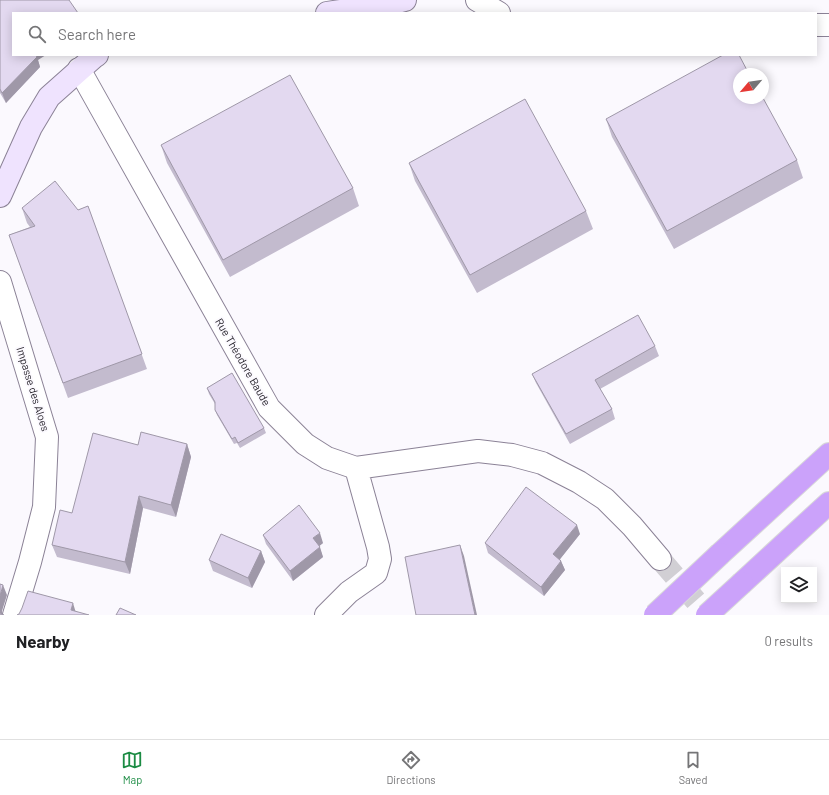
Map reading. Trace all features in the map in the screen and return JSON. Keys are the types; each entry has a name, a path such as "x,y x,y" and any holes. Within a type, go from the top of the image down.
{"highway":[{"path":"655,615 829,454"},
{"path":"706,615 829,504"}],"street":[{"path":"334,12 405,0"},
{"path":"477,0 497,12"},
{"path":"817,24 829,25"},
{"path":"0,196 31,127 49,97 94,56"},
{"name":"Rue Théodore Baude","path":"79,69 269,408 305,444 327,458 356,468 478,451 512,455 542,463 579,482 605,499 632,526 660,559"},
{"name":"Impasse des Aloes","path":"0,282 47,436 44,507 30,562 14,615"},
{"path":"326,615 349,592 376,573 380,559 356,468"}],"building":[{"path":"0,0 69,0 77,12 12,12 12,56 37,57 2,93 0,89"},
{"path":"721,56 740,56 746,68 733,68 733,104 766,104 797,160 667,231 606,119"},
{"path":"290,75 353,188 223,260 161,145"},
{"path":"525,99 586,211 470,275 409,163"},
{"path":"55,181 78,210 88,206 142,354 63,383 9,235 35,226 22,208"},
{"path":"638,315 655,346 595,380 612,409 566,434 532,374"},
{"path":"232,373 264,428 238,443 235,437 232,439 215,410 215,402 207,388"},
{"path":"141,432 187,444 171,505 139,496 125,562 52,545 60,510 72,513 93,433 138,445"},
{"path":"526,487 577,525 553,554 561,561 541,587 485,543"},
{"path":"299,505 320,533 313,538 320,547 290,571 263,535"},
{"path":"221,534 261,551 248,578 209,560"},
{"path":"460,545 475,615 416,615 405,557"},
{"path":"0,584 3,585 0,596"},
{"path":"28,591 73,603 71,610 89,615 17,615 22,608"},
{"path":"120,608 136,615 116,615"}],"tunnel":[{"path":"660,559 708,615"}]}
